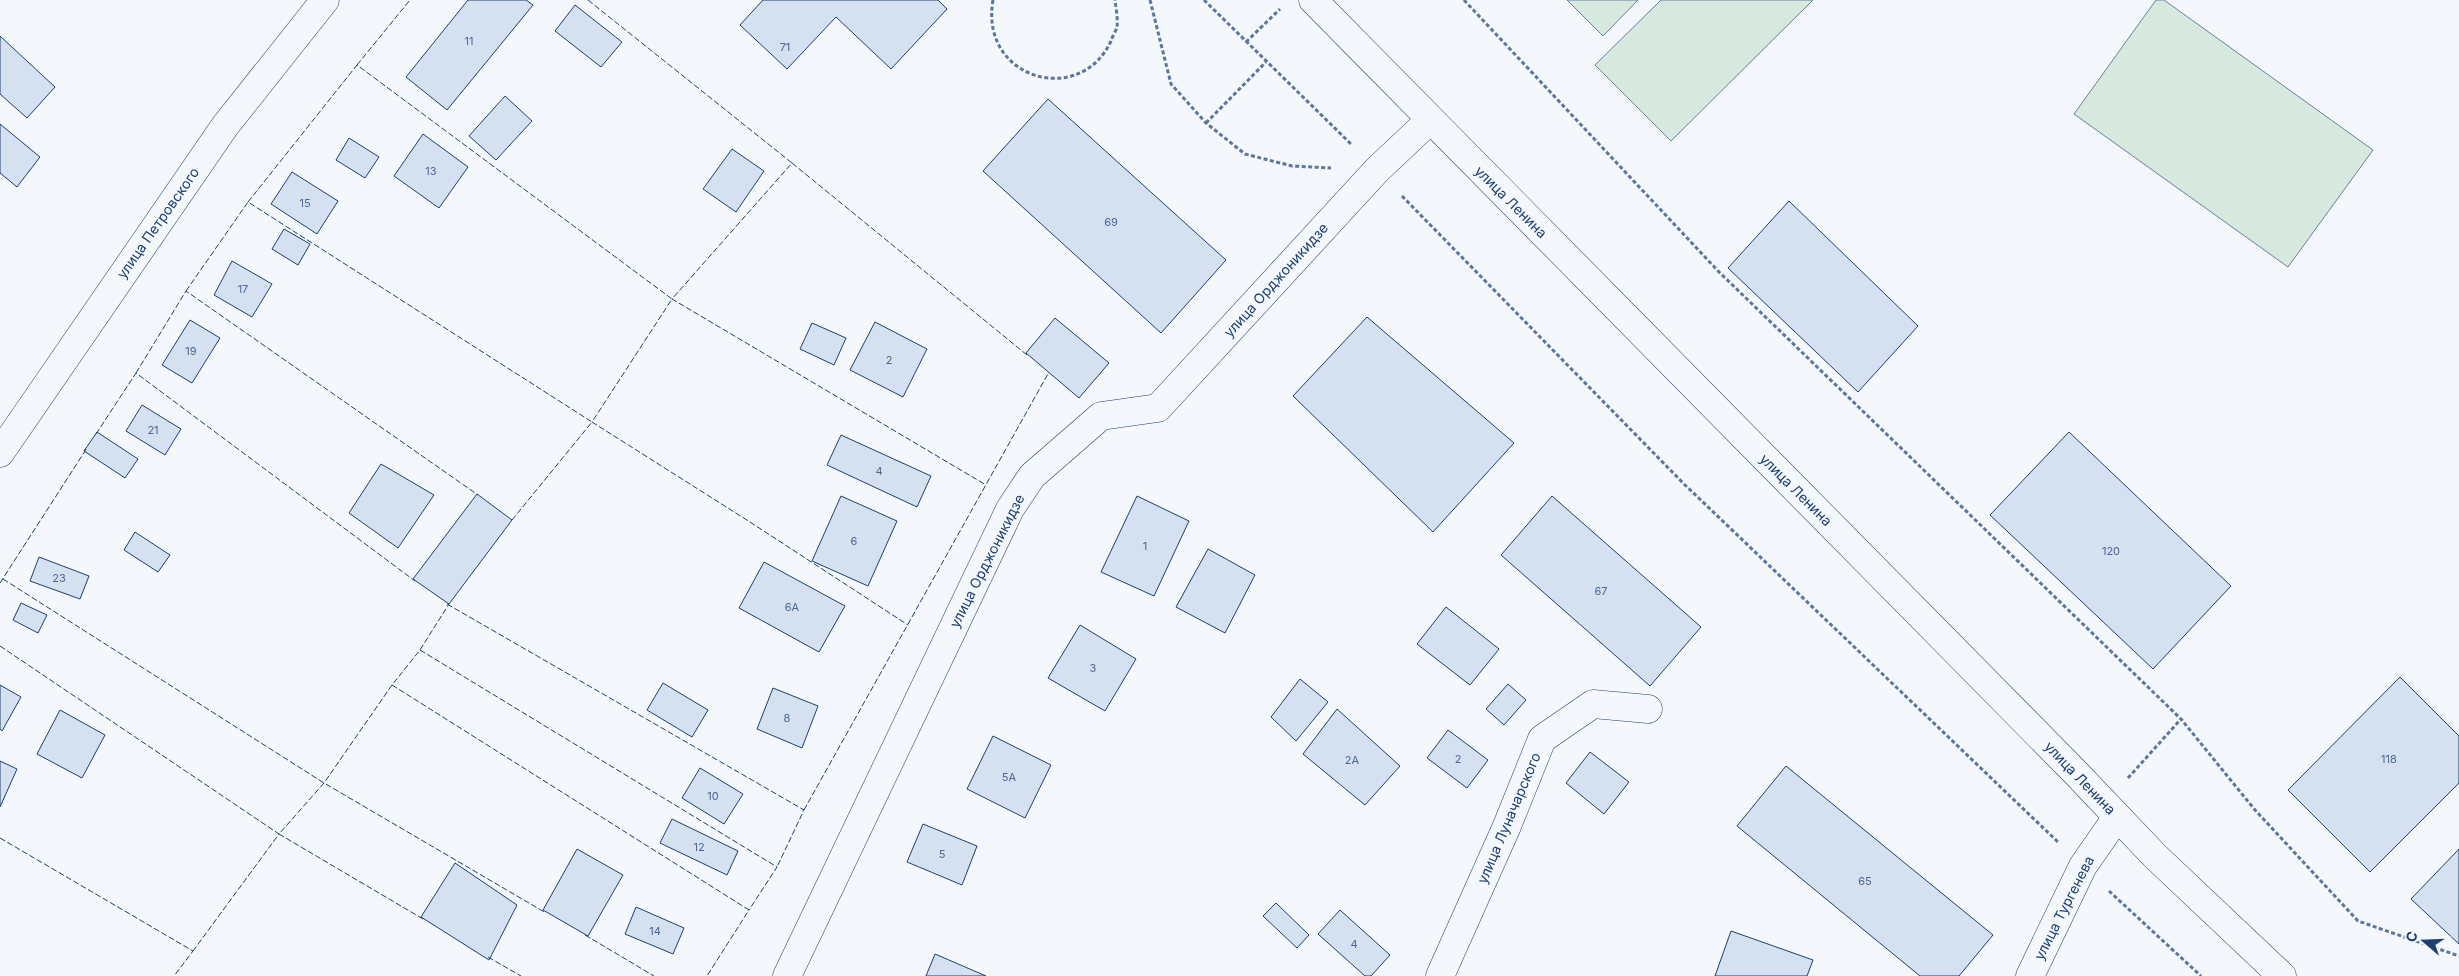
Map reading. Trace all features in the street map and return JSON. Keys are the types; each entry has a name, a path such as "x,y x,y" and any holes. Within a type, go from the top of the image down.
{"street":[{"name":"улица Петровского","path":"0,453 225,126 325,0"},
{"name":"улица Ленина","path":"1312,0 2075,772 2117,817 2282,976"},
{"name":"улица Орджоникидзе","path":"787,976 1010,509 1032,476 1101,416 1158,408 1377,170 1430,120"},
{"name":"улица Луначарского","path":"1440,976 1507,826 1542,739 1593,704 1648,709"},
{"name":"улица Тургенева","path":"2030,976 2083,866 2117,817"}],"path":[{"path":"993,0 990,18 998,48 1020,70 1049,79 1080,74 1104,55 1117,27 1115,0"},
{"path":"1150,0 1171,84 1206,123 1245,154 1292,166 1377,170"},
{"path":"1204,0 1377,170 1684,484 2083,866 2201,976"},
{"path":"1464,0 1719,272 2181,719 2255,810 2358,921 2459,956"},
{"path":"1246,42 1281,7"},
{"path":"1206,123 1266,62"}],"shaded area":[{"path":"1567,0 1638,0 1603,36"},
{"path":"1661,0 1813,0 1671,141 1595,65"},
{"path":"2156,0 2164,0 2373,150 2288,267 2074,114"}],"building":[{"path":"468,0 526,0 533,5 447,110 406,77"},
{"path":"763,0 938,0 947,9 891,69 836,17 787,69 740,25"},
{"path":"575,5 622,42 601,67 555,31"},
{"path":"0,36 55,87 27,118 0,94"},
{"path":"505,96 532,121 496,160 469,136"},
{"path":"1048,99 1226,260 1161,333 983,171"},
{"path":"0,124 40,157 17,187 0,173"},
{"path":"423,134 468,167 439,208 394,176"},
{"path":"349,138 379,157 365,178 336,160"},
{"path":"732,149 764,171 736,212 703,189"},
{"path":"292,172 338,201 317,234 271,204"},
{"path":"1789,201 1918,326 1858,392 1728,268"},
{"path":"284,229 310,244 298,265 272,249"},
{"path":"232,261 272,284 252,317 214,295"},
{"path":"1367,317 1514,443 1433,532 1293,396"},
{"path":"1055,318 1109,363 1079,398 1026,353"},
{"path":"190,320 220,338 192,383 162,365"},
{"path":"875,322 927,349 903,397 850,370"},
{"path":"812,323 846,338 834,365 800,349"},
{"path":"142,405 181,429 165,455 126,431"},
{"path":"97,432 138,459 125,478 84,451"},
{"path":"2069,432 2231,586 2153,669 1990,515"},
{"path":"841,435 931,476 917,507 827,465"},
{"path":"381,464 434,495 398,548 349,513"},
{"path":"477,494 512,520 449,604 413,579"},
{"path":"841,496 897,521 868,586 812,561"},
{"path":"1137,496 1189,521 1154,596 1101,572"},
{"path":"1552,496 1701,627 1650,686 1501,555"},
{"path":"135,532 170,555 158,572 124,550"},
{"path":"1208,549 1255,575 1225,633 1176,607"},
{"path":"39,557 89,576 80,599 30,581"},
{"path":"764,562 845,606 819,652 739,608"},
{"path":"21,603 47,615 38,633 13,620"},
{"path":"1446,607 1499,649 1470,685 1417,644"},
{"path":"1080,625 1136,659 1105,711 1048,678"},
{"path":"2400,677 2459,736 2459,783 2370,872 2288,790"},
{"path":"1300,679 1328,702 1296,741 1271,717"},
{"path":"663,683 708,710 692,737 647,710"},
{"path":"1508,684 1526,700 1504,725 1486,709"},
{"path":"0,685 21,697 2,731 0,729"},
{"path":"773,688 818,706 802,748 757,729"},
{"path":"1337,709 1400,766 1365,805 1303,754"},
{"path":"60,710 105,735 82,778 37,754"},
{"path":"1448,730 1488,760 1467,788 1427,758"},
{"path":"993,736 1051,765 1025,818 967,789"},
{"path":"1590,752 1629,782 1604,814 1566,783"},
{"path":"0,761 17,769 0,807"},
{"path":"1786,766 1993,935 1959,976 1920,976 1737,826"},
{"path":"700,768 743,794 724,824 682,798"},
{"path":"672,819 738,851 727,875 660,843"},
{"path":"923,824 977,846 962,885 907,862"},
{"path":"577,849 623,875 588,936 543,910"},
{"path":"2459,849 2459,944 2411,899"},
{"path":"455,863 517,905 489,960 421,917"},
{"path":"1276,903 1309,935 1297,948 1263,916"},
{"path":"636,907 684,928 673,954 625,934"},
{"path":"1340,910 1390,955 1371,976 1365,976 1318,934"},
{"path":"1731,931 1813,960 1807,976 1715,976"},
{"path":"935,954 986,976 926,976"}],"fence":[{"path":"357,65 410,0"},
{"path":"588,0 792,163 672,299 986,485"},
{"path":"248,202 357,65 672,299 592,422 908,625"},
{"path":"792,163 1027,355"},
{"path":"186,291 248,202 592,422 512,520 511,518"},
{"path":"136,373 186,291 478,495"},
{"path":"804,810 1049,372"},
{"path":"96,434 136,373 415,581"},
{"path":"0,583 87,448"},
{"path":"3,579 324,783 546,913"},
{"path":"447,604 804,810 777,867"},
{"path":"423,919 279,834 324,783 392,685 420,650 449,604"},
{"path":"0,646 279,834 193,951"},
{"path":"420,650 777,867 749,910"},
{"path":"392,685 749,910 707,976"},
{"path":"0,838 193,951 174,976"},
{"path":"585,935 654,976"},
{"path":"488,957 521,976"}]}
